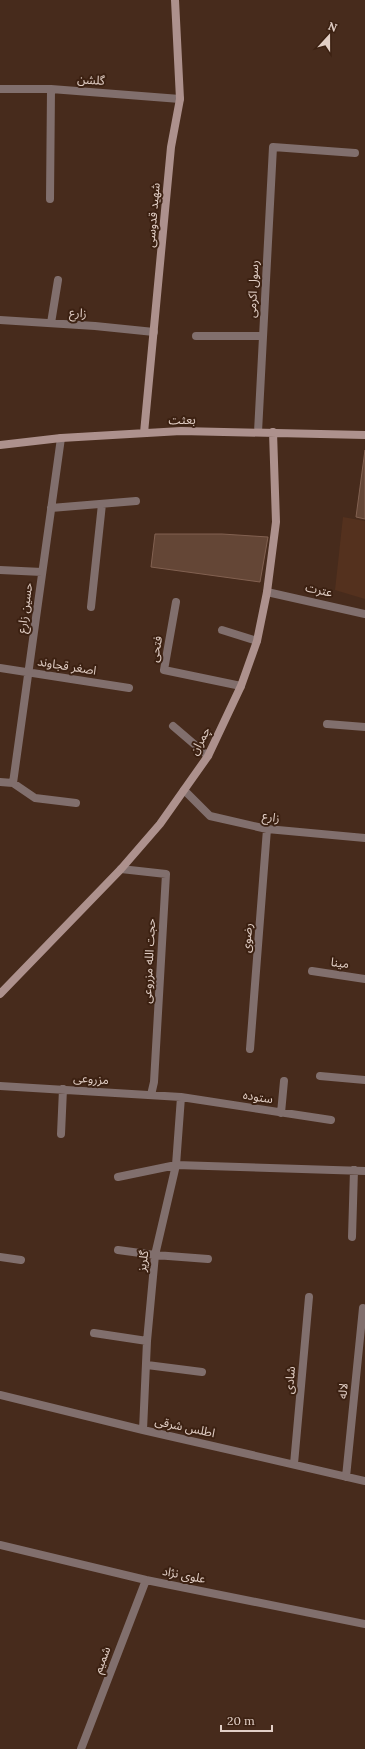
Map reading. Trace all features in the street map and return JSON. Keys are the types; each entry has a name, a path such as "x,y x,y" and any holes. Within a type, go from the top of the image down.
{"street":[{"name":"شهید قدوسی","path":"144,433 172,147 180,99 175,0"},
{"name":"گلشن","path":"0,89 51,89 180,99"},
{"path":"50,199 51,89"},
{"name":"رسول اکرمی","path":"258,432 273,147 354,153"},
{"path":"51,323 58,280"},
{"name":"زارع","path":"0,320 154,332"},
{"path":"196,336 263,336"},
{"name":"بعثت","path":"0,445 61,438 181,431 365,435"},
{"name":"چمران","path":"0,994 121,869 160,824 208,756 241,686 257,641 267,592 276,522 273,432"},
{"name":"حسین زارع","path":"13,783 61,438"},
{"path":"51,508 136,501"},
{"path":"91,607 102,504"},
{"path":"0,570 42,572"},
{"name":"عترت","path":"267,592 352,609 365,614"},
{"name":"فتحی","path":"176,602 164,670 241,686"},
{"path":"222,630 257,641"},
{"name":"اصغر قجاوند","path":"0,668 129,688"},
{"path":"327,724 365,727"},
{"path":"173,726 208,756"},
{"path":"0,782 13,783 35,798 76,804"},
{"name":"زارع","path":"184,790 210,816 267,829 365,838"},
{"name":"رضوی","path":"250,1049 267,829"},
{"name":"حجت الله مزروعی","path":"121,869 166,874 154,1082 151,1095"},
{"name":"مینا","path":"312,971 365,979"},
{"path":"320,1076 365,1080"},
{"path":"281,1113 284,1081"},
{"name":"مزروعی","path":"0,1086 181,1097"},
{"path":"61,1134 63,1089"},
{"name":"ستوده","path":"181,1097 331,1120"},
{"name":"گلریز","path":"143,1430 147,1341 155,1255 176,1165 181,1097"},
{"path":"118,1177 176,1165 365,1171"},
{"path":"352,1236 354,1170"},
{"path":"118,1250 155,1255 208,1259"},
{"path":"0,1257 21,1260"},
{"name":"شادی","path":"294,1464 309,1297"},
{"name":"لاله","path":"346,1477 363,1308"},
{"path":"94,1333 147,1341"},
{"path":"147,1365 202,1372"},
{"name":"اطلس شرقی","path":"0,1395 143,1430 365,1481"},
{"name":"علوی نژاد","path":"0,1545 146,1580 365,1624"},
{"name":"شمیم","path":"81,1749 146,1580"}],"shaded area":[{"path":"343,517 365,521 365,599 335,590"}],"building":[{"path":"365,450 365,519 356,517"},
{"path":"155,534 222,534 268,537 260,582 151,567"}]}
